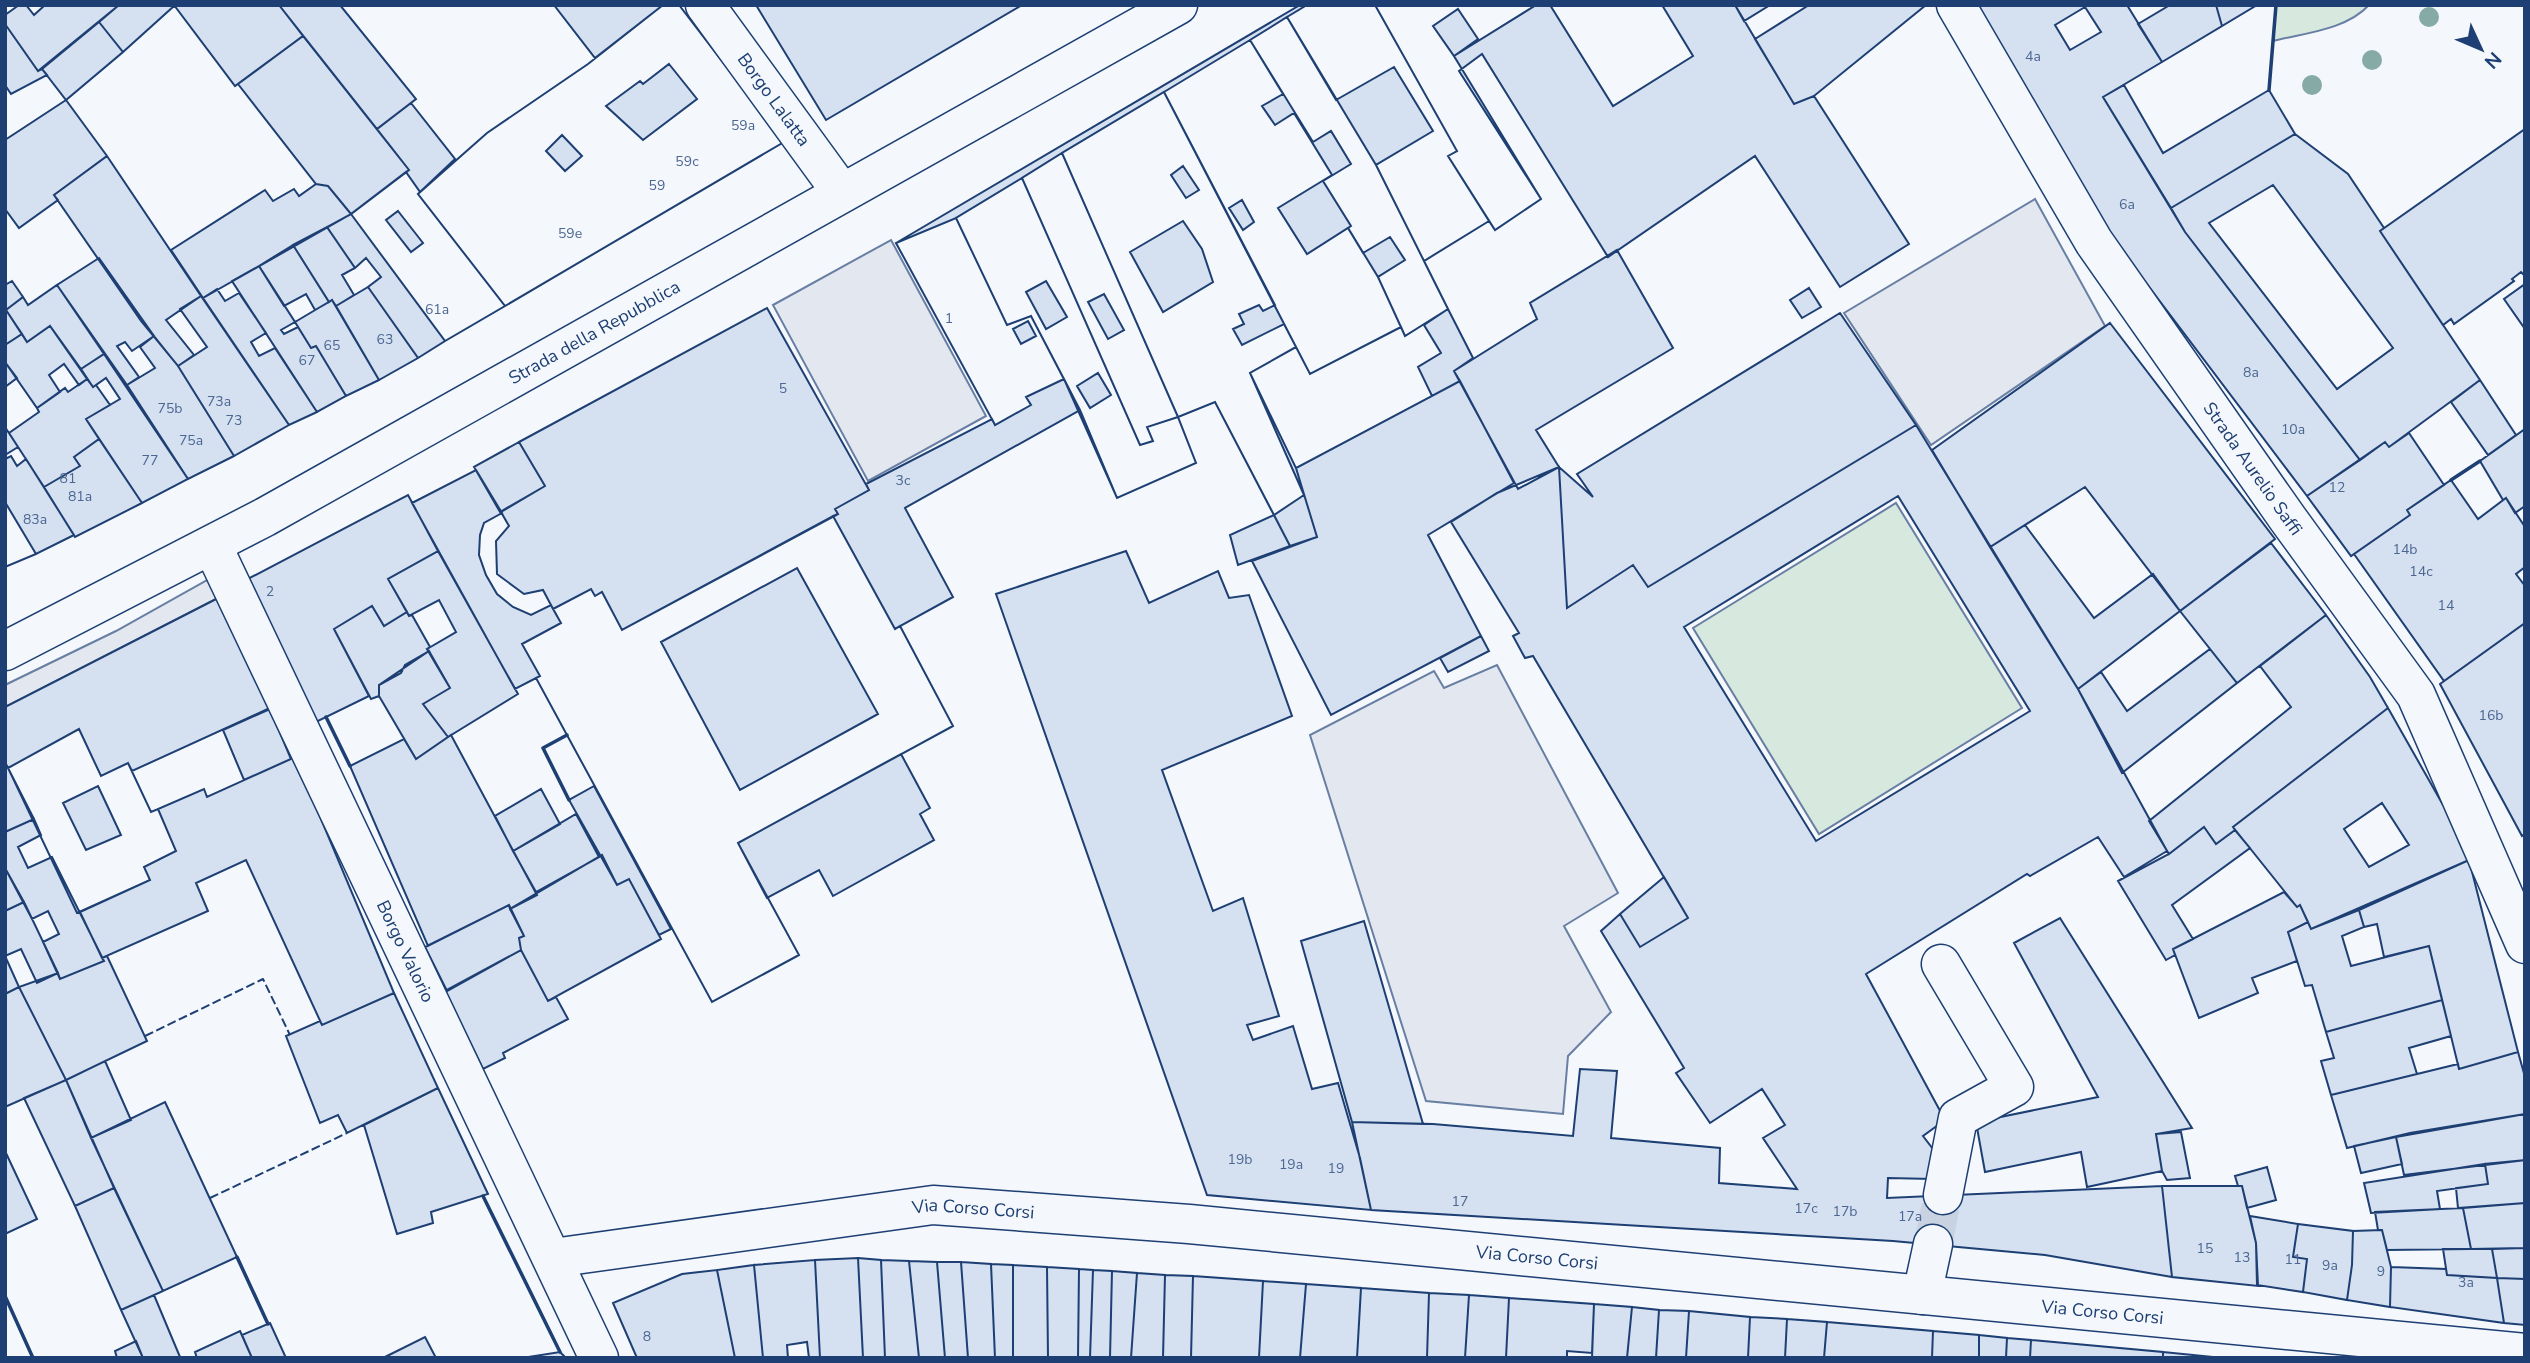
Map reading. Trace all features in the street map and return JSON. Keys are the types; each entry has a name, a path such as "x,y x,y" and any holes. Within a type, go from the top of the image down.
{"street":[{"name":"Borgo Lalatta","path":"705,5 842,193"},
{"name":"Strada Aurelio Saffi","path":"1956,5 2101,253 2416,695 2525,944"},
{"name":"Strada della Repubblica","path":"5,651 212,545 842,193 1161,10"},
{"name":"Borgo Valorio","path":"212,545 600,1358"},
{"path":"1941,964 2014,1087 1958,1118 1943,1195"},
{"name":"Via Corso Corsi","path":"552,1258 933,1205 1189,1224 2525,1353"},
{"path":"1922,1295 1933,1244"}],"shaded area":[{"path":"2276,5 2369,5 2349,20 2337,25 2273,41"},
{"path":"2035,199 2105,326 1931,445 1844,313"},
{"path":"891,240 986,416 868,481 773,305"},
{"path":"1896,503 2022,708 1819,834 1693,628"},
{"path":"211,578 220,597 5,707 5,685 116,631"},
{"path":"1497,665 1618,893 1564,926 1611,1012 1568,1056 1563,1114 1426,1101 1310,735 1434,671 1444,688"}],"building":[{"path":"19,5 26,5 34,15 45,5 119,5 38,71 5,24 5,15"},
{"path":"119,5 174,6 123,52 99,22"},
{"path":"174,5 279,5 303,36 235,86"},
{"path":"279,5 340,5 416,99 377,129"},
{"path":"554,5 663,5 595,58"},
{"path":"663,5 679,5 784,142 505,306 418,194 487,133 588,64","holes":["669,64 697,99 643,140 606,106 640,81 643,84","562,135 582,156 565,171 546,151"]},
{"path":"663,5 679,5 784,142 505,306 418,194 487,133 588,64"},
{"path":"756,5 1022,5 826,120"},
{"path":"1300,5 1536,5 1454,56 1541,199 1495,230 1489,221 1424,261 1448,309 1405,336 1401,327 1310,374 1296,347 1250,373 1304,495 1274,515 1215,402 1178,417 1196,463 1117,498 1064,379 1026,397 1031,405 995,425 896,243"},
{"path":"1307,5 1375,5 1457,151 1448,156 1489,221 1424,261 1376,165 1433,131 1394,67 1336,100 1287,17"},
{"path":"1375,5 1550,5 1613,106 1693,56 1662,5 1735,5 1794,104 1814,96 1909,244 1840,287 1755,156 1608,257 1482,54 1459,71 1541,199 1495,230 1448,156 1457,151","holes":["1458,9 1478,39 1454,56 1433,26"]},
{"path":"1735,5 1770,5 1744,21"},
{"path":"1809,5 1926,5 1814,96 1794,104 1755,39"},
{"path":"1971,5 2127,5 2162,62 2103,97 2185,232 2360,460 2307,496 2115,242","holes":["2085,7 2101,32 2070,50 2055,25"]},
{"path":"2170,5 2216,5 2222,26 2162,62 2138,24"},
{"path":"2216,5 2257,5 2222,26"},
{"path":"1287,17 1376,165 1448,309 1405,336 1378,277 1405,260 1390,237 1363,253 1348,228 1351,226 1323,181 1351,164 1331,131 1313,142 1250,40"},
{"path":"99,22 123,52 66,100 42,69"},
{"path":"5,24 38,71 42,69 47,75 11,94 5,85"},
{"path":"303,36 409,170 351,214 328,186 316,184 238,84"},
{"path":"1250,40 1283,94 1262,106 1275,125 1294,113 1332,175 1278,208 1307,254 1348,228 1378,277 1401,327 1310,374 1164,92","holes":["1242,200 1254,222 1243,230 1229,208"]},
{"path":"2124,85 2163,153 2269,90 2295,134 2171,208 2103,97"},
{"path":"1164,92 1275,305 1263,311 1259,305 1239,314 1244,324 1233,329 1242,345 1284,324 1296,347 1250,373 1296,468 1317,537 1290,546 1215,402 1178,417 1062,153","holes":["1183,166 1199,190 1186,198 1171,175","1183,221 1202,249 1213,282 1163,312 1130,252"]},
{"path":"66,100 107,156 54,195 58,200 19,228 5,209 5,140"},
{"path":"411,103 455,159 420,192 406,172 409,170 377,129"},
{"path":"2525,129 2525,276 2521,272 2512,279 2514,281 2454,324 2451,319 2443,325 2380,231"},
{"path":"2295,134 2348,174 2384,228 2380,231 2480,380 2389,447 2385,442 2360,460 2185,232 2171,208","holes":["2273,185 2393,348 2337,389 2209,223"]},
{"path":"1062,153 1178,417 1147,427 1153,441 1140,445 1022,178","holes":["1104,294 1124,330 1108,339 1088,302"]},
{"path":"107,156 201,296 166,320 194,355 178,366 141,321 54,195"},
{"path":"406,172 420,192 418,194 505,306 445,341 351,214","holes":["398,211 423,243 411,252 386,220"]},
{"path":"406,172 420,192 418,194 505,306 445,341 351,214"},
{"path":"1022,178 1140,445 1153,441 1147,427 1178,417 1196,463 1117,498 1080,410 1031,316 1007,325 956,218","holes":["1046,281 1067,317 1046,329 1026,292","1098,373 1111,395 1090,408 1077,386"]},
{"path":"316,184 328,186 351,214 203,298 171,250 265,190 273,201 294,189 299,196"},
{"path":"351,214 445,341 418,358 368,287 381,277 366,258 355,268 327,227"},
{"path":"956,218 1007,325 1031,316 1064,379 1026,397 1031,405 995,425 896,243","holes":["1028,321 1036,336 1021,344 1013,329"]},
{"path":"327,227 355,268 342,275 354,295 336,306 332,300 329,302 293,245"},
{"path":"293,245 329,302 315,310 306,294 284,306 259,266"},
{"path":"1617,250 1673,348 1536,430 1559,467 1518,489 1454,371 1537,319 1530,303"},
{"path":"99,258 154,336 132,351 125,342 117,346 139,377 127,385 57,285"},
{"path":"259,266 295,322 281,330 284,334 298,327 311,348 316,346 346,396 317,412 232,281"},
{"path":"12,281 23,297 6,310 22,334 5,345 5,285"},
{"path":"2525,284 2525,329 2504,299"},
{"path":"57,285 104,354 81,369 50,326 27,342 6,310 23,297 28,305"},
{"path":"368,287 418,358 379,380 336,306"},
{"path":"1809,288 1821,307 1802,318 1790,300"},
{"path":"217,289 225,301 239,293 266,333 251,342 259,356 275,348 317,412 289,425 203,298"},
{"path":"201,296 289,425 234,456 178,366 207,347 180,309"},
{"path":"332,300 379,380 346,396 316,346 311,348 295,322"},
{"path":"767,308 869,490 835,509 838,514 622,630 602,592 595,596 591,589 553,609 543,590 524,594 497,574 496,541 509,526 501,512 545,486 519,442"},
{"path":"1448,309 1473,358 1454,371 1460,381 1432,396 1418,367 1441,353 1424,325"},
{"path":"1840,313 1916,425 1648,587 1633,565 1567,608 1559,467 1593,497 1577,474"},
{"path":"2110,323 2275,539 2180,611 2085,487 1990,547 1932,450"},
{"path":"50,326 87,379 79,385 64,364 49,375 60,392 37,408 5,362 5,345 22,334 27,342"},
{"path":"154,336 178,366 234,456 188,479 127,385 155,368 140,347"},
{"path":"104,354 188,479 142,503 86,419 120,399 106,378 93,387 81,369"},
{"path":"5,362 17,378 5,387"},
{"path":"87,379 93,387 96,385 110,405 86,419 99,439 74,457 80,466 44,487 9,433 39,412 37,408 65,388 68,392"},
{"path":"1064,379 1080,410 905,508 953,597 895,629 833,516 838,514 835,509 869,490 866,484 992,419 995,425 1031,405 1026,397"},
{"path":"2480,380 2516,435 2488,455 2451,402"},
{"path":"1460,381 1514,483 1428,535 1481,636 1331,715 1252,561 1317,537 1296,468"},
{"path":"1916,425 2078,689 2167,851 2124,877 2098,837 2030,876 2027,874 1866,974 1945,1120 1923,1136 1936,1153 1933,1179 1888,1178 1887,1198 2162,1186 2172,1277 2045,1255 1893,1241 1371,1210 1352,1122 1433,1124 1573,1136 1580,1069 1617,1071 1611,1138 1720,1148 1719,1183 1797,1189 1763,1138 1785,1125 1762,1089 1710,1123 1676,1073 1684,1068 1601,931 1620,914 1640,947 1688,918 1533,656 1525,658 1513,636 1519,633 1451,522 1497,493 1559,467 1567,608 1633,565 1648,587","holes":["1898,496 2030,711 1816,841 1684,627"]},
{"path":"5,427 18,447 5,455"},
{"path":"2525,429 2525,506 2515,513 2506,498 2503,500 2480,461"},
{"path":"2409,433 2444,485 2407,510 2410,515 2351,556 2307,496 2385,442 2389,447"},
{"path":"99,439 142,503 75,537 44,487 80,466 74,457"},
{"path":"519,442 545,486 500,512 474,467"},
{"path":"11,456 17,466 26,459 74,535 36,554 5,502 5,459"},
{"path":"476,470 502,513 484,523 480,535 479,555 486,575 497,594 513,607 531,615 551,605 561,623 522,644 540,676 515,689 412,503"},
{"path":"2451,480 2478,519 2506,498 2525,527 2525,567 2516,574 2525,586 2525,623 2444,681 2354,554 2410,515 2407,510"},
{"path":"408,495 438,551 388,579 407,612 384,626 372,606 334,629 369,696 316,722 244,581"},
{"path":"5,502 36,554 5,567"},
{"path":"5,502 36,554 5,567"},
{"path":"1274,515 1290,546 1238,565 1230,535"},
{"path":"833,516 895,629 900,626 953,726 738,843 799,955 712,1002 536,678 540,676 522,644 561,623 553,609 591,589 595,596 602,592 622,630","holes":["797,568 878,714 740,790 661,642"]},
{"path":"833,516 895,629 900,626 953,726 738,843 799,955 712,1002 536,678 540,676 522,644 561,623 553,609 591,589 595,596 602,592 622,630"},
{"path":"2025,525 2094,618 2153,574 2180,611 2078,689 1990,547"},
{"path":"2271,543 2326,615 2237,683 2180,611"},
{"path":"438,551 518,694 448,737 423,704 450,688 427,649 456,632 439,600 409,616 388,579"},
{"path":"1126,551 1149,603 1218,571 1229,598 1249,595 1292,716 1162,770 1213,911 1243,898 1279,1016 1247,1025 1253,1040 1293,1026 1312,1089 1338,1083 1360,1158 1371,1210 1207,1195 996,594"},
{"path":"224,595 272,707 132,771 128,763 101,776 79,729 8,768 5,762 5,707"},
{"path":"372,606 384,626 407,612 409,616 412,615 430,647 427,649 429,651 405,665 401,673 379,685 379,696 371,699 334,629"},
{"path":"2326,615 2370,677 2388,708 2233,827 2235,830 2216,844 2204,827 2169,854 2149,821 2291,707 2260,666"},
{"path":"2525,623 2525,834 2522,836 2440,684"},
{"path":"1481,636 1489,651 1448,672 1440,658"},
{"path":"2210,649 2237,683 2122,773 2078,689 2101,672 2127,711"},
{"path":"429,651 450,688 423,704 448,737 416,759 379,696 379,685"},
{"path":"2388,708 2451,819 2469,860 2311,929 2300,905 2297,907 2233,827","holes":["2382,803 2409,845 2369,867 2344,829"]},
{"path":"270,709 291,759 244,780 223,730"},
{"path":"79,729 101,776 128,763 151,812 158,809 176,851 144,867 150,880 77,913 8,768","holes":["98,786 121,835 86,850 63,803"]},
{"path":"79,729 101,776 128,763 151,812 158,809 176,851 144,867 150,880 77,913 8,768"},
{"path":"451,735 537,895 510,909 509,905 428,946 350,766 404,739 416,759"},
{"path":"901,754 930,808 920,814 934,840 833,896 819,870 767,898 738,843"},
{"path":"295,757 394,993 322,1025 246,860 196,883 208,911 102,958 80,912 150,880 144,867 176,851 158,809 204,789 207,797"},
{"path":"5,762 34,819 5,832"},
{"path":"594,786 671,929 659,935 629,879 617,885 569,800"},
{"path":"541,789 560,824 513,851 495,816"},
{"path":"576,814 599,857 536,892 513,851"},
{"path":"34,819 41,835 18,847 28,868 52,857 104,961 60,979 43,942 59,934 48,911 32,919 5,868 5,832"},
{"path":"2204,827 2216,844 2235,830 2250,848 2172,905 2193,939 2173,949 2175,955 2166,960 2118,881 2169,854"},
{"path":"602,855 617,885 629,879 661,939 548,1001 521,950 519,938 524,936 510,909"},
{"path":"2469,860 2518,1052 2459,1069 2429,946 2384,957 2377,924 2364,927 2359,910"},
{"path":"5,868 24,902 5,911"},
{"path":"1664,877 1688,918 1640,947 1620,914"},
{"path":"2284,892 2297,907 2300,905 2308,922 2288,932 2297,961 2252,978 2258,993 2199,1018 2173,949"},
{"path":"24,902 58,973 37,983 21,949 5,956 5,911"},
{"path":"509,905 524,936 519,938 521,950 447,991 425,947"},
{"path":"2359,910 2364,927 2342,936 2351,966 2429,946 2442,1000 2326,1032 2312,985 2305,986 2288,932 2308,922 2311,929"},
{"path":"2060,918 2192,1128 2156,1134 2162,1171 2087,1187 2081,1152 1985,1172 1976,1122 2098,1097 2014,943"},
{"path":"1364,921 1423,1124 1352,1122 1301,941"},
{"path":"521,950 548,1001 556,997 568,1019 503,1053 505,1058 483,1069 445,991"},
{"path":"5,956 19,987 5,994"},
{"path":"107,956 147,1041 66,1080 19,987 58,973 60,979 104,961 102,958"},
{"path":"19,987 66,1080 5,1107 5,994"},
{"path":"394,993 438,1088 347,1133 338,1115 320,1123 286,1036 320,1021 322,1025"},
{"path":"2442,1000 2451,1036 2409,1048 2417,1074 2331,1095 2321,1061 2334,1058 2326,1032"},
{"path":"2518,1052 2525,1077 2525,1114 2410,1133 2347,1148 2331,1095 2458,1064 2459,1069"},
{"path":"105,1061 131,1120 91,1138 66,1080"},
{"path":"66,1080 114,1188 75,1206 24,1098"},
{"path":"438,1088 488,1194 431,1212 433,1223 397,1234 364,1125"},
{"path":"165,1102 237,1257 163,1291 91,1138"},
{"path":"2525,1114 2525,1160 2404,1175 2396,1137"},
{"path":"2181,1132 2190,1178 2167,1180 2162,1171 2156,1134"},
{"path":"2396,1137 2402,1164 2361,1173 2354,1146"},
{"path":"5,1151 37,1219 5,1234"},
{"path":"2525,1160 2525,1203 2458,1208 2456,1188 2488,1184 2485,1164"},
{"path":"2485,1164 2488,1184 2437,1191 2440,1209 2371,1213 2364,1183"},
{"path":"2267,1167 2276,1200 2247,1208 2242,1186 2238,1186 2235,1176"},
{"path":"2162,1186 2242,1186 2256,1243 2258,1286 2172,1277"},
{"path":"114,1188 163,1291 121,1310 75,1206"},
{"path":"2525,1203 2525,1248 2471,1249 2463,1208"},
{"path":"2463,1208 2471,1249 2387,1250 2382,1230 2378,1230 2375,1212"},
{"path":"2250,1216 2298,1224 2293,1257 2307,1259 2303,1292 2257,1285 2256,1243"},
{"path":"2298,1224 2353,1231 2347,1300 2303,1292 2307,1259 2293,1257"},
{"path":"2382,1230 2391,1267 2390,1307 2347,1300 2353,1231"},
{"path":"2525,1248 2525,1279 2497,1278 2492,1249"},
{"path":"2443,1249 2492,1249 2497,1278 2447,1275"},
{"path":"858,1258 863,1358 820,1358 815,1260"},
{"path":"858,1258 881,1260 885,1358 863,1358"},
{"path":"815,1260 820,1358 809,1358 807,1342 787,1345 788,1358 763,1358 754,1265"},
{"path":"881,1260 909,1261 919,1358 885,1358"},
{"path":"909,1261 937,1262 945,1358 919,1358"},
{"path":"937,1262 961,1262 968,1358 945,1358"},
{"path":"961,1262 991,1264 995,1358 968,1358"},
{"path":"991,1264 1013,1265 1013,1358 995,1358"},
{"path":"754,1265 763,1358 735,1358 717,1270"},
{"path":"1013,1265 1047,1267 1048,1358 1013,1358"},
{"path":"1047,1267 1079,1269 1078,1358 1048,1358"},
{"path":"2391,1267 2446,1269 2447,1275 2497,1278 2504,1323 2390,1307"},
{"path":"1079,1269 1093,1270 1090,1358 1078,1358"},
{"path":"717,1270 735,1358 637,1358 613,1303 682,1274"},
{"path":"1093,1270 1112,1271 1110,1358 1090,1358"},
{"path":"1112,1271 1137,1273 1131,1358 1110,1358"},
{"path":"1137,1273 1165,1275 1163,1358 1131,1358"},
{"path":"1165,1275 1193,1276 1191,1358 1163,1358"},
{"path":"1193,1276 1263,1281 1259,1358 1191,1358"},
{"path":"2497,1278 2525,1279 2525,1325 2504,1323"},
{"path":"1263,1281 1306,1284 1300,1358 1259,1358"},
{"path":"1306,1284 1361,1288 1357,1358 1300,1358"},
{"path":"1361,1288 1429,1293 1427,1358 1357,1358"},
{"path":"1429,1293 1469,1295 1465,1358 1427,1358"},
{"path":"154,1295 180,1358 143,1358 121,1310"},
{"path":"1469,1295 1509,1298 1506,1358 1465,1358"},
{"path":"1509,1298 1594,1304 1592,1353 1567,1351 1567,1358 1506,1358"},
{"path":"1594,1304 1632,1307 1627,1358 1592,1358"},
{"path":"1632,1307 1659,1310 1656,1358 1627,1358"},
{"path":"1659,1310 1689,1311 1686,1358 1656,1358"},
{"path":"1689,1311 1750,1317 1748,1358 1686,1358"},
{"path":"1750,1317 1787,1319 1785,1358 1748,1358"},
{"path":"1787,1319 1827,1322 1824,1358 1785,1358"},
{"path":"1827,1322 1933,1331 1932,1358 1824,1358"},
{"path":"270,1323 286,1358 252,1358 242,1335"},
{"path":"240,1331 252,1358 197,1358 195,1352"},
{"path":"1933,1331 1979,1335 1979,1358 1932,1358"},
{"path":"1979,1335 2007,1338 2006,1358 1979,1358"},
{"path":"425,1337 436,1358 383,1358"},
{"path":"2007,1338 2031,1340 2030,1358 2006,1358"},
{"path":"2031,1340 2163,1352 2163,1358 2030,1358"},
{"path":"136,1341 143,1358 117,1358 115,1351"},
{"path":"560,1352 566,1358 522,1358"},
{"path":"2163,1352 2223,1358 2163,1358"}],"tunnel":[{"path":"1933,1244 1943,1195"}],"fence":[{"path":"145,1036 263,979 290,1035"},
{"path":"210,1198 347,1133"}],"wall":[{"path":"2269,90 2276,5"},
{"path":"2451,480 2480,461"},
{"path":"326,717 350,766"},
{"path":"567,735 543,748 569,800"},
{"path":"483,1196 560,1352"},
{"path":"237,1257 268,1324"},
{"path":"5,1296 33,1358"}]}
